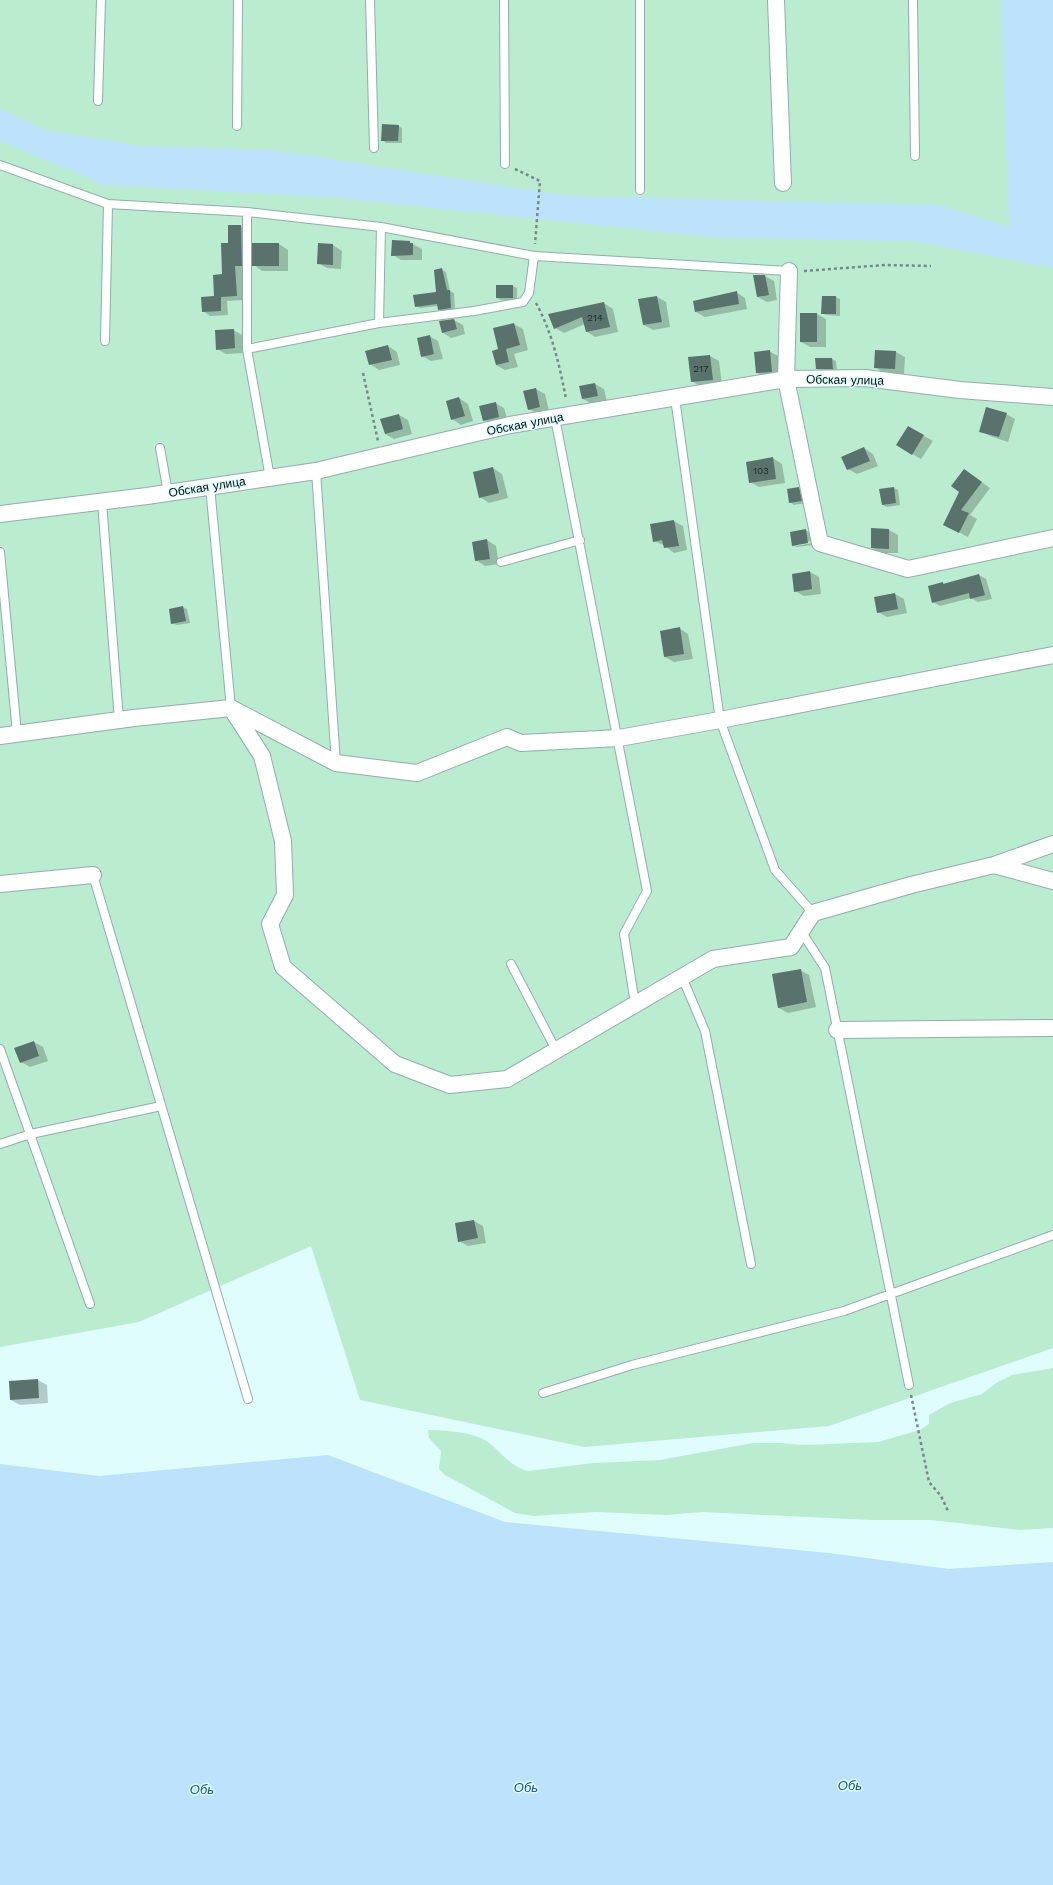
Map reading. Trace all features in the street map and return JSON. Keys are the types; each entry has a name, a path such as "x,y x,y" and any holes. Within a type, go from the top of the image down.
{"street":[{"path":"776,0 783,183"},
{"path":"789,271 786,379 820,543 908,568 1053,538"},
{"name":"Обская улица","path":"0,514 102,502 316,471 510,425 786,379 864,378 960,390 1053,397"},
{"path":"0,736 119,720 231,708 336,763 417,773 507,737 521,743 619,738 720,720 1053,655"},
{"path":"231,708 262,756 283,841 286,895 270,924 283,967 395,1064 450,1085 507,1079 713,959 791,947 813,913 911,885 994,865 1053,844"},
{"path":"994,865 1053,881"},
{"path":"0,884 93,874"},
{"path":"837,1030 1053,1028"}],"lane":[{"path":"98,101 101,0"},
{"path":"237,126 238,0"},
{"path":"370,0 374,148"},
{"path":"504,0 505,164"},
{"path":"640,0 640,190"},
{"path":"913,0 915,156"},
{"path":"0,164 108,204 247,212 381,227 534,256 789,271"},
{"path":"105,341 108,204"},
{"path":"247,212 247,349 270,478"},
{"path":"379,323 381,227"},
{"path":"247,349 379,323 474,311 523,302 529,293 534,256"},
{"path":"675,398 720,720 775,870 813,913"},
{"path":"555,418 619,738 647,891 624,934 635,1004"},
{"path":"160,448 168,493"},
{"path":"316,471 336,763"},
{"path":"210,487 231,708"},
{"path":"102,502 119,720"},
{"path":"501,562 580,540"},
{"path":"0,552 17,733"},
{"path":"93,874 248,1399"},
{"path":"801,931 825,968 909,1384"},
{"path":"511,964 556,1050"},
{"path":"682,977 705,1031 751,1264"},
{"path":"0,1049 90,1304"},
{"path":"0,1144 31,1134 161,1106"},
{"path":"542,1393 632,1365 844,1311 1053,1235"}],"path":[{"path":"505,164 540,181 534,256"},
{"path":"789,271 885,265 932,266"},
{"path":"529,293 545,320 562,378 567,406 555,418"},
{"path":"363,373 381,456"},
{"path":"909,1384 928,1482 941,1496 948,1510"}],"green space":[{"path":"0,0 1053,0 1053,1348 829,1426 584,1447 360,1400 311,1246 139,1322 0,1347"},
{"path":"1053,1368 1053,1528 1020,1530 931,1520 871,1520 703,1512 667,1515 596,1512 533,1516 515,1513 445,1475 439,1469 441,1451 429,1438 428,1430 459,1432 475,1436 488,1442 517,1467 528,1471 594,1463 660,1460 753,1443 805,1445 878,1442 920,1430 929,1424 929,1415 950,1403 982,1394 996,1383 1012,1375"}],"water":[{"path":"1001,0 1053,0 1053,268 914,241 720,238 338,198 105,185 0,141 0,109 46,130 140,146 273,150 568,196 940,205 1009,227"},
{"name":"Обь","path":"328,1455 505,1522 829,1553 949,1569 1053,1562 1053,1885 0,1885 0,1464 99,1476"}],"building":[{"path":"382,124 399,125 398,141 381,141"},
{"path":"228,225 241,225 242,266 235,266 237,296 221,297 221,311 202,312 201,297 214,296 213,275 222,274 221,243 228,243"},
{"path":"392,240 410,241 410,243 413,243 413,255 391,256"},
{"path":"252,243 279,243 279,266 252,266"},
{"path":"318,243 333,244 333,265 317,264"},
{"path":"442,268 447,290 450,290 451,308 438,310 437,304 415,307 413,295 436,292 434,270"},
{"path":"753,275 765,275 769,295 757,297"},
{"path":"496,285 513,285 513,298 496,298"},
{"path":"737,291 739,304 695,312 693,301"},
{"path":"657,296 662,322 643,325 638,299"},
{"path":"822,296 836,296 836,314 821,314"},
{"path":"604,302 610,327 586,332 582,317 554,329 548,314"},
{"path":"800,313 817,313 817,342 800,342"},
{"path":"454,319 457,329 442,333 439,321"},
{"path":"514,323 520,345 506,349 509,362 496,365 492,351 498,349 493,328"},
{"path":"234,329 235,348 216,350 215,330"},
{"path":"430,335 434,354 421,357 417,338"},
{"path":"388,345 392,360 369,365 365,351"},
{"path":"770,350 772,372 756,373 754,352"},
{"path":"875,350 896,351 895,369 874,368"},
{"path":"710,355 713,380 691,382 688,357"},
{"path":"815,358 832,358 833,369 816,369"},
{"path":"595,383 598,396 582,399 579,386"},
{"path":"536,388 540,407 528,410 523,391"},
{"path":"459,397 465,416 451,420 446,401"},
{"path":"496,402 499,417 483,421 479,406"},
{"path":"986,407 1007,413 999,437 979,432"},
{"path":"399,414 403,429 385,434 380,419"},
{"path":"908,426 924,435 912,455 896,445"},
{"path":"864,447 870,461 847,470 841,457"},
{"path":"773,457 776,479 749,483 746,462"},
{"path":"493,467 499,493 479,498 473,472"},
{"path":"964,469 982,482 961,510 969,513 959,533 943,525 959,492 951,486"},
{"path":"799,487 802,501 789,503 787,489"},
{"path":"894,487 896,503 882,505 879,489"},
{"path":"674,520 679,546 664,548 662,540 653,542 650,524"},
{"path":"871,528 889,529 889,549 871,548"},
{"path":"806,529 808,543 792,546 790,532"},
{"path":"487,539 490,559 475,561 472,542"},
{"path":"810,571 812,589 794,592 792,574"},
{"path":"979,574 985,595 970,599 969,593 932,603 928,586 943,582 943,584"},
{"path":"895,593 898,609 877,613 874,597"},
{"path":"183,606 186,621 171,624 169,609"},
{"path":"680,627 684,654 664,657 660,631"},
{"path":"801,969 807,1002 778,1008 772,974"},
{"path":"34,1041 39,1056 20,1063 14,1048"},
{"path":"474,1220 478,1238 458,1242 455,1223"},
{"path":"38,1379 39,1398 10,1400 9,1381"}]}
